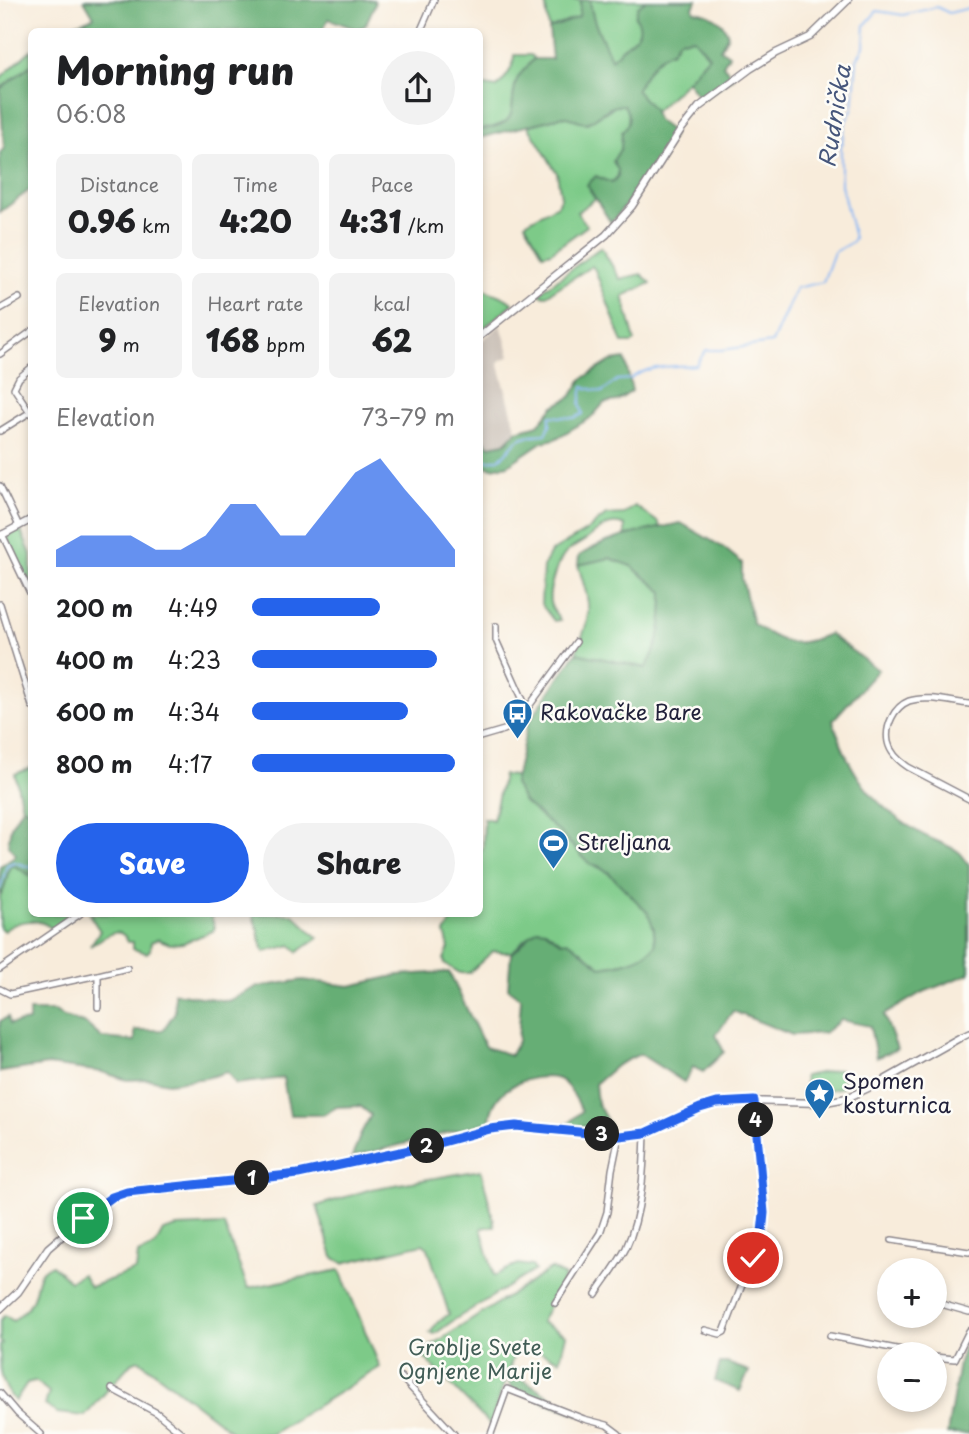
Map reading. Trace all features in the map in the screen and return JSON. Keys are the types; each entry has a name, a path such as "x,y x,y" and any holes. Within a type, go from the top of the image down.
{"street":[{"path":"422,28 434,0"},
{"path":"483,334 606,235 632,206 680,131 699,107 775,53 815,34 848,0"},
{"path":"0,309 19,298"},
{"path":"0,354 28,334"},
{"path":"28,370 19,378 14,388 28,407"},
{"path":"0,431 28,413"},
{"path":"0,486 19,526"},
{"path":"28,521 1,535 28,589"},
{"path":"0,604 28,693"},
{"path":"496,626 496,640 527,709"},
{"path":"483,736 516,724 576,642"},
{"path":"969,704 923,699 908,702 897,709 891,718 888,741 899,760 908,767 969,799"},
{"path":"0,970 76,917"},
{"path":"0,989 10,994 127,968"},
{"path":"98,975 98,1007"},
{"path":"0,1308 18,1292 48,1248 98,1205 127,1192 298,1174 424,1147 490,1129 516,1126 620,1136 645,1133 717,1103 820,1103 847,1098 967,1035"},
{"path":"705,1330 720,1334 724,1332 762,1233 762,1178 754,1101"},
{"path":"596,1294 626,1247 632,1231 641,1186 645,1133"},
{"path":"555,1303 600,1233 607,1212 612,1170 620,1136"},
{"path":"892,1240 969,1252"},
{"path":"947,1306 969,1312"},
{"path":"947,1358 955,1359 969,1331"},
{"path":"830,1336 877,1345"},
{"path":"401,1377 454,1434"},
{"path":"113,1389 157,1413 183,1434"},
{"path":"491,1434 507,1389 584,1419 607,1425 619,1434"},
{"path":"0,1393 16,1413 41,1434"}],"shaded area":[{"path":"501,325 510,356 498,362 517,431 505,443 490,446 483,440 483,340"}],"green space":[{"path":"84,0 374,0 375,4 365,26 359,28 329,19 323,28 65,28 94,17"},
{"path":"545,0 581,0 580,17 549,29"},
{"path":"581,0 590,0 595,24 611,59 638,34 639,25 635,17 638,6 646,0 697,0 694,11 715,18 723,25 728,35 720,49 729,55 723,65 733,77 701,100 687,81 709,56 694,38 679,40 672,51 655,62 643,78 636,90 653,109 657,120 674,133 652,171 611,223 587,185 596,176 612,183 618,176 613,161 621,148 622,132 628,122 624,105 609,109 587,123 564,116 483,137 483,129 502,124 511,115 519,76 534,59 552,59 549,29 579,17"},
{"path":"590,0 646,0 638,6 641,29 638,34 610,60 595,24"},
{"path":"694,38 709,56 654,112 636,90 660,57 672,51 679,40"},
{"path":"28,53 28,67 0,89 0,78"},
{"path":"514,55 531,55 534,59 516,82 508,120 483,129 483,86 496,88 513,64"},
{"path":"28,67 28,191 0,212 0,153 4,148 0,89"},
{"path":"619,104 624,105 629,119 622,132 621,148 613,161 618,176 612,183 603,181 590,191 595,199 577,212 587,226 551,252 543,254 525,223 557,205 561,197 557,173 528,126 564,116 587,123"},
{"path":"601,247 620,279 641,274 651,283 623,296 635,341 632,343 623,343 592,266 545,296 538,294"},
{"path":"483,288 513,304 483,329"},
{"path":"625,359 632,391 617,401 604,403 592,417 555,439 542,442 508,465 492,468 484,466 483,440 490,446 505,443 517,431 538,425 554,406 571,397 582,379 611,361"},
{"path":"635,506 659,523 660,528 625,537 625,526 609,525 567,552 558,565 551,587 551,606 560,620 554,621 541,604 543,567 551,552 586,531 606,515 624,514"},
{"path":"681,523 724,548 742,563 742,579 753,624 790,642 806,642 829,634 878,670 833,720 847,757 865,786 888,811 920,833 959,852 969,865 969,974 921,993 884,1015 897,1049 876,1058 870,1026 841,1020 824,1033 792,1035 733,1011 716,1035 724,1052 703,1072 693,1067 684,1082 640,1054 617,1065 595,1084 597,1103 610,1126 565,1126 582,1111 572,1092 557,1078 533,1078 515,1084 500,1096 491,1112 490,1122 352,1157 371,1115 360,1106 337,1107 323,1115 290,1115 283,1078 236,1084 227,1072 168,1083 149,1079 127,1080 102,1072 48,1065 0,1072 0,1021 8,1017 10,1024 29,1021 29,1011 55,1011 86,1024 102,1038 135,1041 135,1030 163,1030 175,1012 174,993 228,1001 257,987 303,980 350,986 399,975 449,972 485,1047 511,1055 518,1041 521,999 508,988 511,953 534,932 538,929 545,930 561,942 567,941 601,967 631,961 644,955 655,945 654,929 648,913 608,872 590,864 524,802 514,784 528,723 576,653 646,668 658,640 662,622 663,592 631,566 610,558 578,565 579,556 615,539"},
{"path":"20,529 28,547 27,581 6,536"},
{"path":"610,558 631,566 663,592 660,631 647,668 576,653 588,618 588,600 578,565"},
{"path":"28,769 28,810 22,807 15,774"},
{"path":"503,775 515,776 514,784 590,864 613,877 643,906 654,929 655,945 644,955 631,961 601,967 572,944 562,942 545,930 525,939 511,952 493,951 469,973 460,973 445,964 444,959 449,948 445,933 454,917 483,917 484,818 493,820"},
{"path":"22,807 28,810 28,874 13,865 0,896 0,866 16,855 8,845 11,826"},
{"path":"13,865 28,874 28,917 70,917 53,930 42,923 29,921 4,931 0,928 0,896"},
{"path":"91,917 211,917 215,928 183,943 170,944 158,939 151,942 147,953 133,949 133,942 128,942 120,933 105,936 90,946 100,931"},
{"path":"254,917 296,917 318,938 298,952 291,945 264,952"},
{"path":"840,1069 844,1087 807,1094 804,1076"},
{"path":"481,1170 495,1226 481,1228 494,1276 518,1264 532,1266 535,1270 435,1334 430,1333 438,1322 449,1314 428,1248 423,1244 343,1263 333,1257 317,1206 371,1189"},
{"path":"224,1225 248,1288 340,1270 380,1367 271,1434 235,1434 139,1360 131,1363 85,1416 57,1413 45,1405 49,1392 35,1381 27,1383 15,1401 6,1389 2,1376 0,1320 5,1315 13,1321 27,1308 33,1298 39,1276 46,1268 52,1265 70,1281 82,1274 90,1287 136,1270 138,1254 155,1246 163,1231 177,1227"},
{"name":"Groblje Svete Ognjene Marije","path":"551,1269 565,1276 541,1322 566,1335 560,1360 518,1343 490,1425 420,1353"},
{"path":"969,1328 969,1434 947,1434 959,1363"},
{"path":"720,1363 749,1371 740,1391 715,1381"},
{"path":"513,1373 580,1415 512,1390 509,1383"}],"waterway":[{"name":"Rudnička","path":"483,459 499,459 521,438 546,434 550,416 574,418 583,414 580,404 583,387 602,392 617,380 631,379 645,371 696,365 706,350 772,343 796,288 823,282 834,252 852,242 854,238 841,185 841,147 846,121 853,108 857,59 864,47 865,25 877,11 903,15 937,7 949,13 969,8"},
{"name":"Rudnička","path":"0,889 7,865 14,862 28,867"}],"place":[{"name":"Rakovačke Bare","path":"517,740"},
{"name":"Streljana","path":"554,870"},
{"name":"Spomen kosturnica","path":"820,1121"}],"route":[{"path":"83,1218 98,1205 127,1192 298,1174 424,1147 490,1129 516,1126 620,1136 645,1133 717,1103 754,1101 764,1213 762,1233 753,1258"}]}
